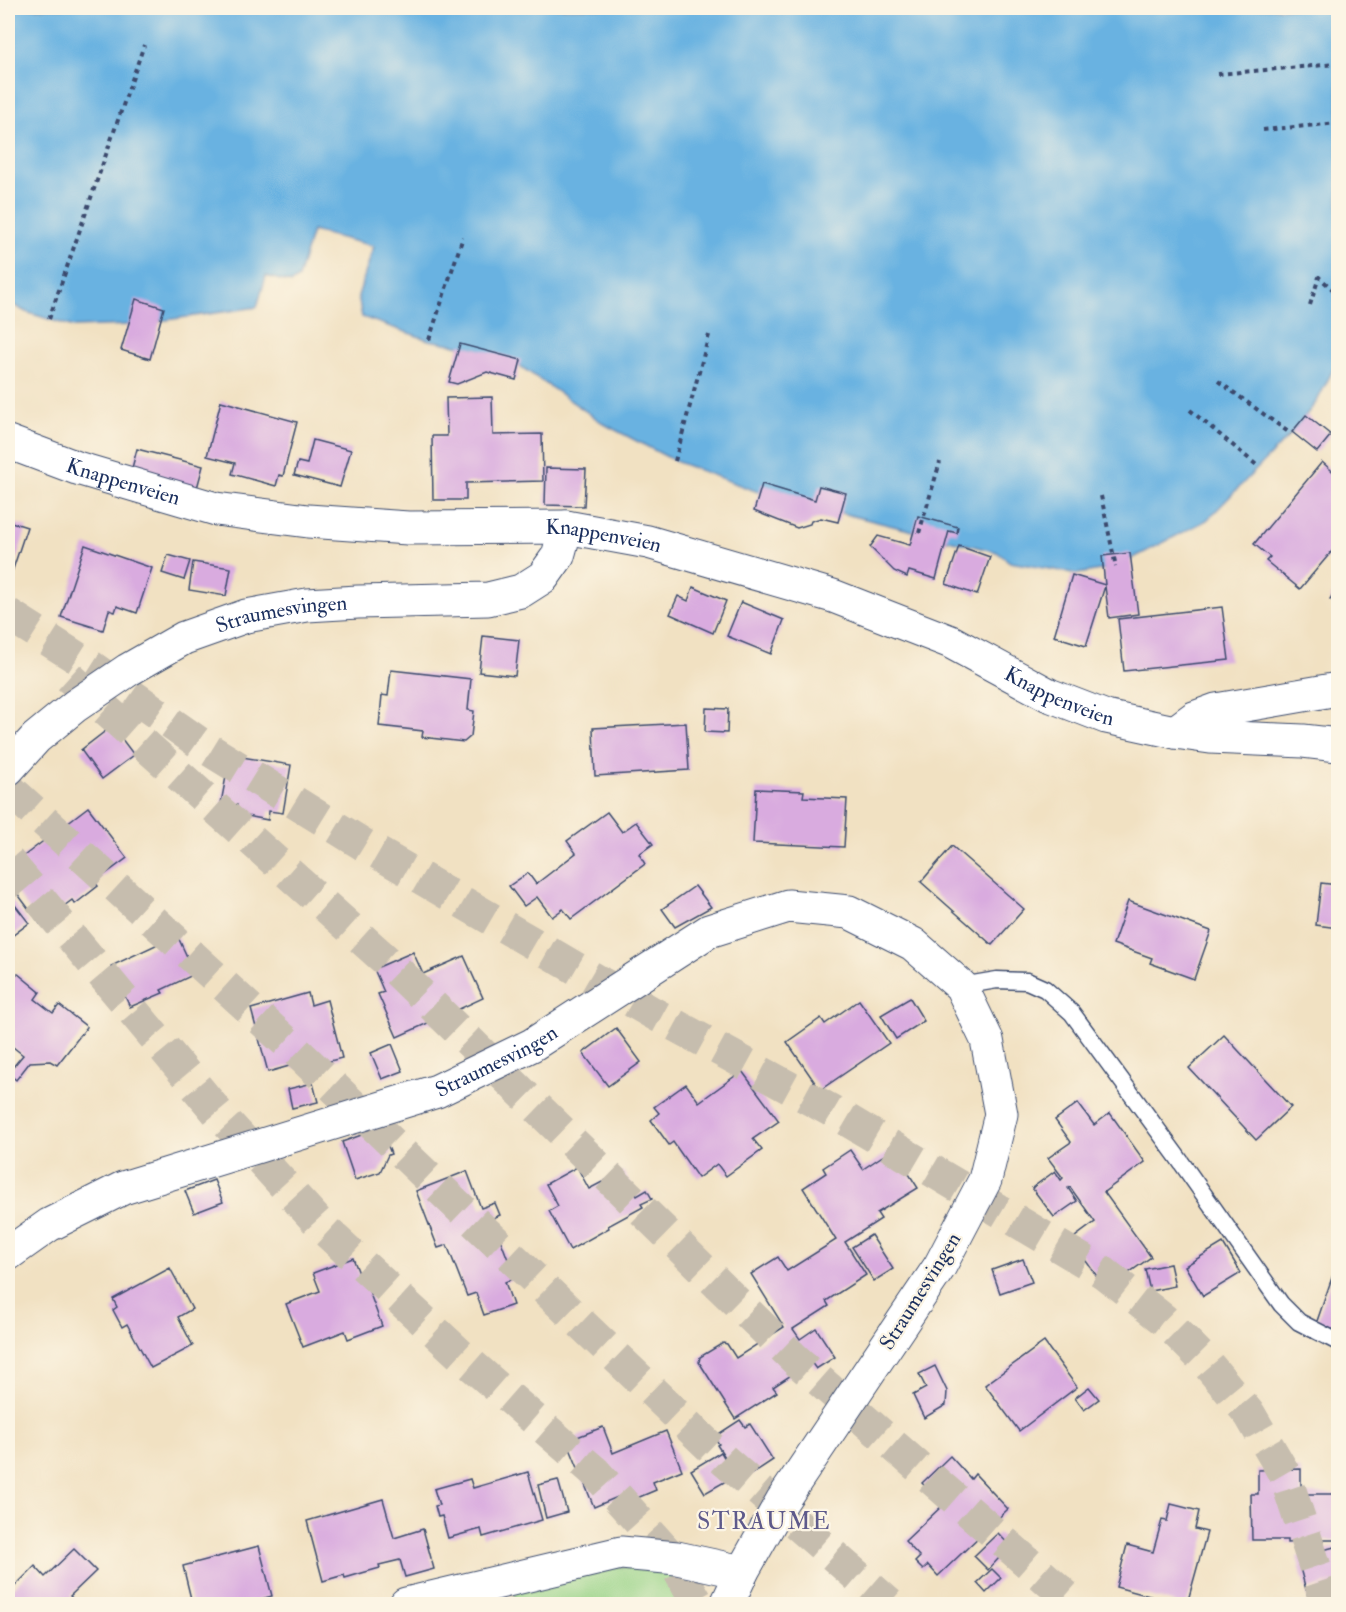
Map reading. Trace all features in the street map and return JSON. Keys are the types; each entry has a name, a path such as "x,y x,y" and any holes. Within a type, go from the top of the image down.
{"street":[{"name":"Knappenveien","path":"8,442 77,468 216,509 308,521 408,528 566,527 648,542 833,596 951,642 1049,695 1106,717 1210,737 1303,741 1338,746"},
{"name":"Straumesvingen","path":"8,769 36,738 75,706 128,670 184,638 246,616 307,604 488,599 521,591 543,577 558,556 566,527"},
{"path":"1175,732 1194,718 1216,710 1338,689"},
{"name":"Straumesvingen","path":"8,1254 49,1225 123,1188 437,1091 532,1045 709,931 788,906 849,912 913,944 961,986 987,1040 1001,1114 985,1179 940,1266 782,1501 742,1572 727,1605"},
{"path":"406,1605 621,1553 677,1558 742,1572"}],"lane":[{"path":"961,986 997,980 1027,981 1045,989 1072,1013 1281,1304 1299,1322 1338,1342"}],"path":[{"path":"49,319 144,45"},
{"path":"1218,74 1337,64"},
{"path":"1263,130 1338,123"},
{"path":"429,340 463,237"},
{"path":"1311,305 1319,277 1338,294"},
{"path":"675,461 709,335"},
{"path":"1218,381 1291,434"},
{"path":"1191,411 1259,467"},
{"path":"919,533 940,462"},
{"path":"1101,496 1116,567"}],"green space":[{"path":"603,1565 691,1572 702,1592 696,1604 516,1604 513,1587"}],"water":[{"path":"8,8 1338,8 1338,360 1317,401 1291,434 1207,520 1116,567 1078,574 1010,562 997,552 761,493 675,461 606,425 511,360 473,348 429,340 362,317 358,296 374,246 312,231 298,278 291,283 266,276 257,307 131,325 74,327 26,312 8,302"}],"building":[{"path":"136,299 164,308 150,359 121,350"},
{"path":"460,344 521,360 516,380 487,372 457,384 449,382"},
{"path":"492,397 493,435 542,434 543,481 466,483 466,500 433,500 432,436 447,436 446,398"},
{"path":"221,401 297,422 283,476 279,475 276,486 232,474 235,463 207,456"},
{"path":"1306,415 1331,435 1317,452 1292,432"},
{"path":"313,440 351,450 340,487 294,475 298,462 307,464"},
{"path":"137,449 203,466 197,488 131,472"},
{"path":"1322,462 1338,476 1338,544 1300,589 1266,561 1270,557 1254,544"},
{"path":"546,468 586,469 584,506 545,505"},
{"path":"762,484 815,500 819,486 846,493 838,522 821,518 797,528 754,511"},
{"path":"918,516 958,527 957,533 949,531 936,579 909,571 907,577 894,571 870,547 878,536 910,545"},
{"path":"8,521 27,527 11,575 8,574"},
{"path":"85,545 152,568 137,613 117,606 115,612 109,610 103,630 61,617"},
{"path":"959,546 990,557 977,595 946,584"},
{"path":"1130,553 1138,614 1109,618 1105,586 1086,646 1054,636 1072,575 1105,585 1102,556"},
{"path":"168,555 190,561 184,580 162,573"},
{"path":"193,562 231,568 226,596 189,590"},
{"path":"1338,586 1338,605 1330,599"},
{"path":"693,587 726,601 713,633 670,614 678,596 688,601"},
{"path":"741,602 784,620 771,654 727,636"},
{"path":"1222,607 1229,660 1124,671 1118,619"},
{"path":"483,636 519,640 515,676 479,672"},
{"path":"391,670 471,679 468,710 474,711 471,736 464,742 422,737 423,731 379,726 382,695 388,696"},
{"path":"706,708 728,709 727,733 705,732"},
{"path":"686,723 689,770 595,776 593,728"},
{"path":"112,726 134,755 102,779 81,750"},
{"path":"230,755 291,765 283,813 269,811 268,820 236,814 237,805 221,803"},
{"path":"756,789 804,791 803,797 847,799 844,847 753,843"},
{"path":"88,807 127,858 95,882 98,886 75,904 72,900 40,924 8,881 8,868"},
{"path":"607,812 622,832 636,822 653,844 639,854 645,864 571,919 563,909 552,917 537,897 524,906 509,886 528,873 536,884 576,853 567,841"},
{"path":"952,846 1024,909 992,945 921,882"},
{"path":"1321,883 1338,885 1338,928 1316,925"},
{"path":"695,886 711,907 675,927 662,909"},
{"path":"8,896 29,923 8,939"},
{"path":"1128,901 1211,931 1194,979 1150,963 1152,958 1113,944"},
{"path":"177,935 195,974 161,990 163,993 130,1007 111,966"},
{"path":"413,952 423,974 464,956 483,998 444,1016 445,1018 431,1025 430,1022 397,1037 378,994 384,992 374,969"},
{"path":"17,973 40,992 35,999 53,1013 59,1005 87,1027 57,1065 50,1061 30,1062 16,1080 8,1073 23,1055 8,1043 8,1007 12,1001 8,997 8,985"},
{"path":"308,993 311,1005 327,1000 342,1058 306,1067 306,1064 294,1068 293,1065 268,1072 251,1009"},
{"path":"910,998 924,1021 896,1039 881,1015"},
{"path":"859,1000 889,1043 820,1090 787,1042 821,1018 825,1024"},
{"path":"616,1028 641,1062 608,1086 583,1053"},
{"path":"1224,1035 1291,1107 1256,1140 1189,1068"},
{"path":"392,1044 403,1071 382,1079 371,1053"},
{"path":"742,1071 779,1121 753,1139 762,1150 726,1176 717,1164 698,1178 673,1142 669,1145 651,1120 659,1113 654,1107 686,1084 699,1102"},
{"path":"313,1083 318,1102 292,1108 288,1089"},
{"path":"1078,1103 1094,1125 1110,1113 1145,1162 1104,1192 1151,1257 1106,1289 1071,1240 1095,1222 1070,1187 1068,1188 1077,1201 1054,1217 1032,1188 1055,1171 1061,1180 1063,1178 1048,1158 1071,1142 1055,1120"},
{"path":"381,1128 391,1154 388,1155 380,1172 355,1180 342,1142"},
{"path":"893,1149 918,1188 877,1213 881,1219 845,1242 866,1275 826,1301 829,1306 793,1329 800,1339 816,1328 835,1357 816,1369 811,1362 773,1387 777,1392 735,1419 699,1362 700,1357 723,1343 727,1344 736,1358 784,1327 751,1274 778,1257 787,1271 836,1240 803,1188 826,1173 823,1168 850,1150 863,1169"},
{"path":"577,1167 589,1189 623,1171 637,1196 647,1190 652,1199 641,1204 643,1207 570,1250 549,1211 558,1206 546,1184"},
{"path":"467,1171 481,1208 495,1203 500,1215 486,1221 493,1220 515,1278 505,1282 513,1305 484,1315 476,1293 467,1296 447,1245 438,1248 416,1191"},
{"path":"214,1180 223,1202 194,1213 185,1191"},
{"path":"871,1235 893,1269 874,1281 852,1247"},
{"path":"1223,1243 1241,1273 1203,1296 1185,1266"},
{"path":"353,1258 360,1276 363,1275 382,1326 348,1339 345,1331 303,1347 286,1304 320,1291 313,1273"},
{"path":"1023,1259 1032,1282 1000,1293 992,1270"},
{"path":"1170,1264 1175,1286 1150,1291 1145,1269"},
{"path":"1336,1266 1338,1267 1338,1331 1316,1324"},
{"path":"170,1268 192,1309 178,1317 193,1346 151,1368 127,1324 122,1327 113,1310 117,1307 113,1299"},
{"path":"1044,1342 1077,1387 1019,1431 985,1385"},
{"path":"935,1366 947,1391 946,1405 924,1418 913,1395 926,1388 919,1374"},
{"path":"1089,1387 1099,1399 1084,1410 1075,1398"},
{"path":"740,1420 745,1427 750,1424 773,1460 741,1481 714,1437"},
{"path":"603,1427 613,1453 666,1431 682,1470 653,1482 656,1490 630,1501 627,1493 594,1507 567,1441"},
{"path":"721,1452 735,1476 705,1493 691,1470"},
{"path":"950,1456 971,1479 975,1474 1008,1509 938,1576 928,1565 923,1570 915,1562 920,1557 905,1541 943,1505 922,1483"},
{"path":"1301,1469 1301,1494 1338,1494 1338,1540 1301,1540 1301,1542 1287,1543 1287,1540 1252,1540 1251,1494 1258,1494 1258,1470"},
{"path":"528,1472 542,1520 483,1537 481,1529 448,1538 442,1516 438,1517 435,1506 439,1505 434,1489 470,1479 473,1488"},
{"path":"558,1480 567,1512 546,1518 538,1485"},
{"path":"383,1499 394,1538 423,1529 434,1569 405,1577 400,1560 345,1578 344,1575 323,1581 307,1521"},
{"path":"1171,1504 1199,1511 1195,1529 1207,1532 1187,1604 1179,1604 1116,1587 1127,1545 1153,1552 1162,1520 1167,1521"},
{"path":"998,1533 1010,1546 988,1570 974,1556"},
{"path":"259,1546 272,1596 251,1604 188,1604 192,1603 183,1566"},
{"path":"1338,1546 1338,1581 1306,1590 1297,1557"},
{"path":"74,1549 96,1571 70,1596 78,1604 14,1604 8,1598 8,1593 35,1566 45,1577"},
{"path":"992,1569 1001,1578 986,1593 977,1583"},
{"path":"1338,1581 1338,1604 1312,1604 1307,1594"},
{"path":"1137,1599 1147,1604 1134,1604"}],"tunnel":[{"path":"8,614 93,668 208,749 366,846 651,1012 832,1111 1104,1273 1164,1320 1204,1360 1250,1415 1285,1475 1322,1588 1324,1604"},
{"path":"69,677 389,963 796,1360 1075,1604"},
{"path":"8,788 296,1051 725,1461 889,1604"},
{"path":"8,861 218,1113 327,1232 466,1360 595,1472 671,1557 698,1604"}],"district":[{"name":"STRAUME","path":"764,1521"}]}
